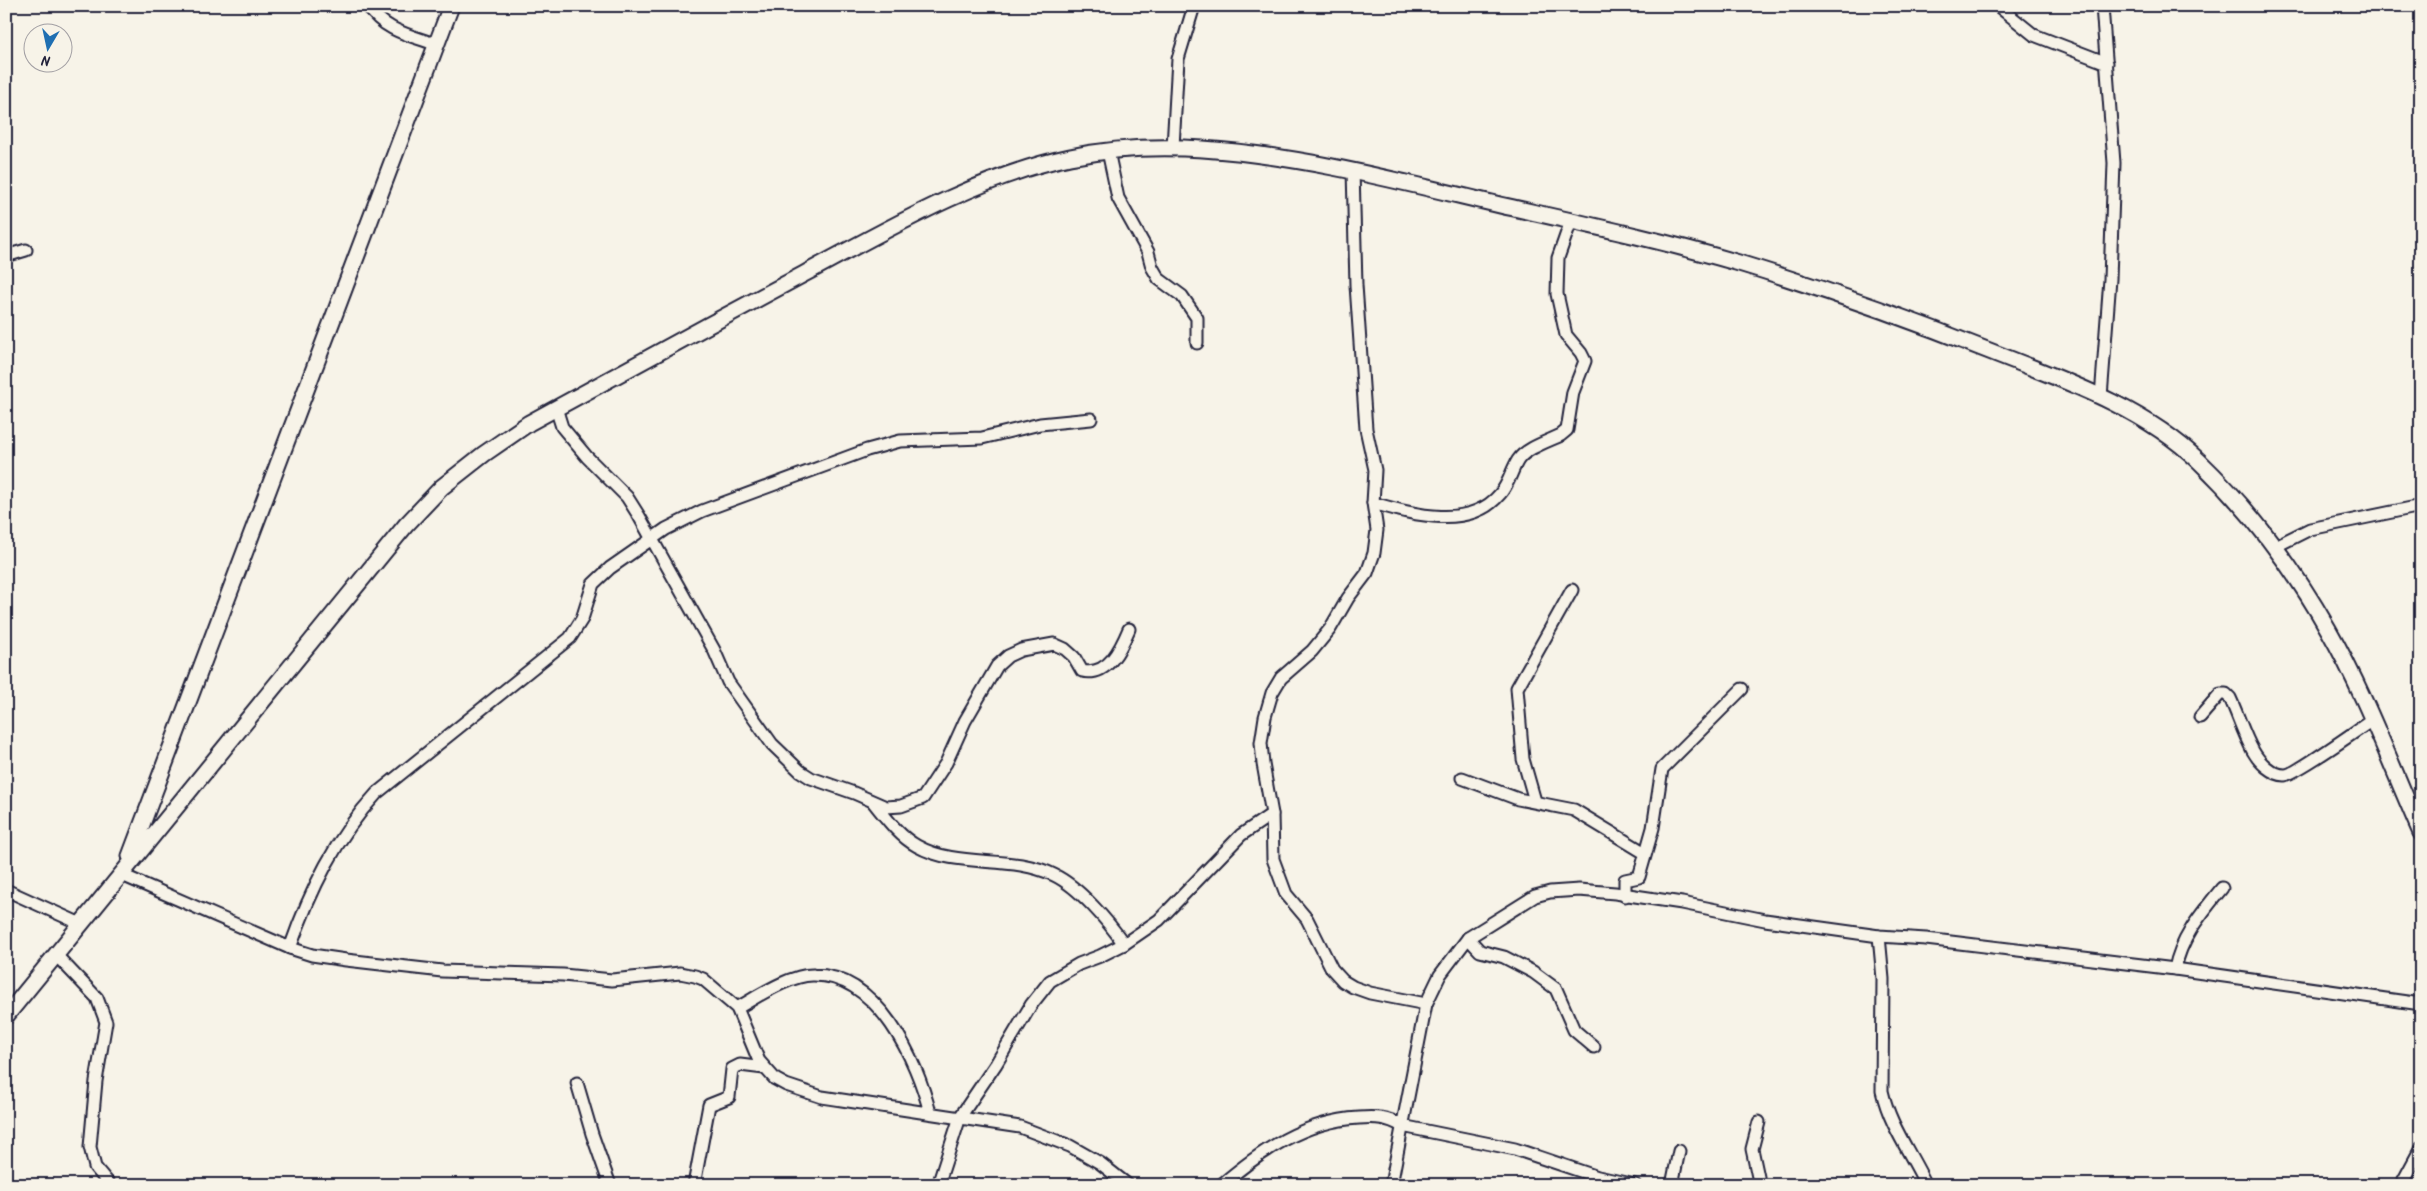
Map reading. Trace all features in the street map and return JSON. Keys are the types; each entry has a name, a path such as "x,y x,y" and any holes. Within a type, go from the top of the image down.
{"main road":[{"path":"124,872 435,44 451,6"},
{"path":"6,1016 406,525 442,487 484,454 556,408 911,216 999,179 1047,162 1108,151 1173,147 1211,149 1353,170 1571,221 1734,262 1822,289 1912,320 2101,397 2146,421 2196,458 2235,499 2274,548 2327,628 2372,720 2421,833"}],"street":[{"path":"368,6 375,17 391,30 435,44"},
{"path":"1173,147 1178,59 1194,6"},
{"path":"1998,6 2034,34 2107,63"},
{"path":"2101,397 2107,342 2114,193 2114,164 2102,6"},
{"path":"1108,151 1118,198 1148,252 1152,268 1159,279 1182,296 1197,318 1197,343"},
{"path":"1353,170 1356,285 1366,429 1375,470 1373,503 1376,530 1374,552 1368,573 1348,598 1330,629 1312,651 1281,678 1272,693 1265,717 1261,743 1272,814 1273,859 1286,894 1307,919 1332,969 1343,981 1353,987 1370,993 1426,1004"},
{"path":"1373,503 1406,512 1436,516 1457,516 1474,510 1490,503 1499,496 1520,458 1567,430 1573,392 1585,361 1581,352 1566,335 1557,294 1558,258 1571,221"},
{"path":"6,256 26,250"},
{"path":"556,408 562,427 627,497 653,539 689,609 714,650 728,682 772,744 800,771 811,778 872,802 886,807 901,806 923,798 946,763 965,721 997,666 1008,656 1021,650 1054,644 1065,648 1074,657 1082,671 1088,672 1102,668 1118,654 1129,629"},
{"path":"290,948 315,886 356,815 384,787 570,638 582,618 593,584 610,568 666,529 702,510 867,450 900,441 982,438 1040,424 1092,419"},
{"path":"2274,548 2310,529 2421,506"},
{"path":"1535,801 1523,759 1517,688 1572,590"},
{"path":"1625,896 1625,880 1639,877 1654,828 1662,769 1672,756 1742,689"},
{"path":"2200,718 2220,694 2226,694 2230,698 2253,751 2275,773 2286,775 2295,772 2372,720"},
{"path":"1462,778 1518,799 1574,810 1645,853"},
{"path":"872,802 899,833 926,850 970,859 1030,867 1054,875 1074,888 1115,930 1124,944"},
{"path":"938,1185 960,1117 996,1064 1031,1004 1050,981 1079,964 1124,944 1159,920 1241,835 1272,814"},
{"path":"124,872 290,948 312,955 442,971 563,975 612,980 687,974 702,979 737,1008 749,1042 764,1068 775,1079 786,1085 810,1094 1020,1127 1049,1137 1088,1156 1128,1185"},
{"path":"2175,969 2178,954 2190,928 2222,888"},
{"path":"6,890 81,924"},
{"path":"1390,1185 1426,1004 1440,976 1468,938 1535,896 1562,890 1579,890 1682,903 1765,920 1879,936 1926,939 2175,969 2421,1004"},
{"path":"1879,936 1883,979 1882,1091 1886,1109 1899,1137 1926,1185"},
{"path":"1468,938 1480,950 1504,957 1533,972 1556,989 1574,1030 1594,1047"},
{"path":"56,955 97,998 105,1016 106,1022 96,1081 90,1147 95,1166 110,1185"},
{"path":"737,1008 779,985 813,974 841,980 870,998 884,1013 923,1083 930,1113"},
{"path":"694,1185 709,1105 729,1097 732,1069 740,1065 764,1068"},
{"path":"577,1083 610,1185"},
{"path":"1220,1185 1254,1157 1304,1129 1330,1122 1378,1117 1388,1118 1402,1126 1515,1149 1603,1179 1635,1185"},
{"path":"1758,1185 1752,1149 1759,1122"},
{"path":"2401,1185 2421,1148"},
{"path":"1672,1185 1679,1151"}]}
